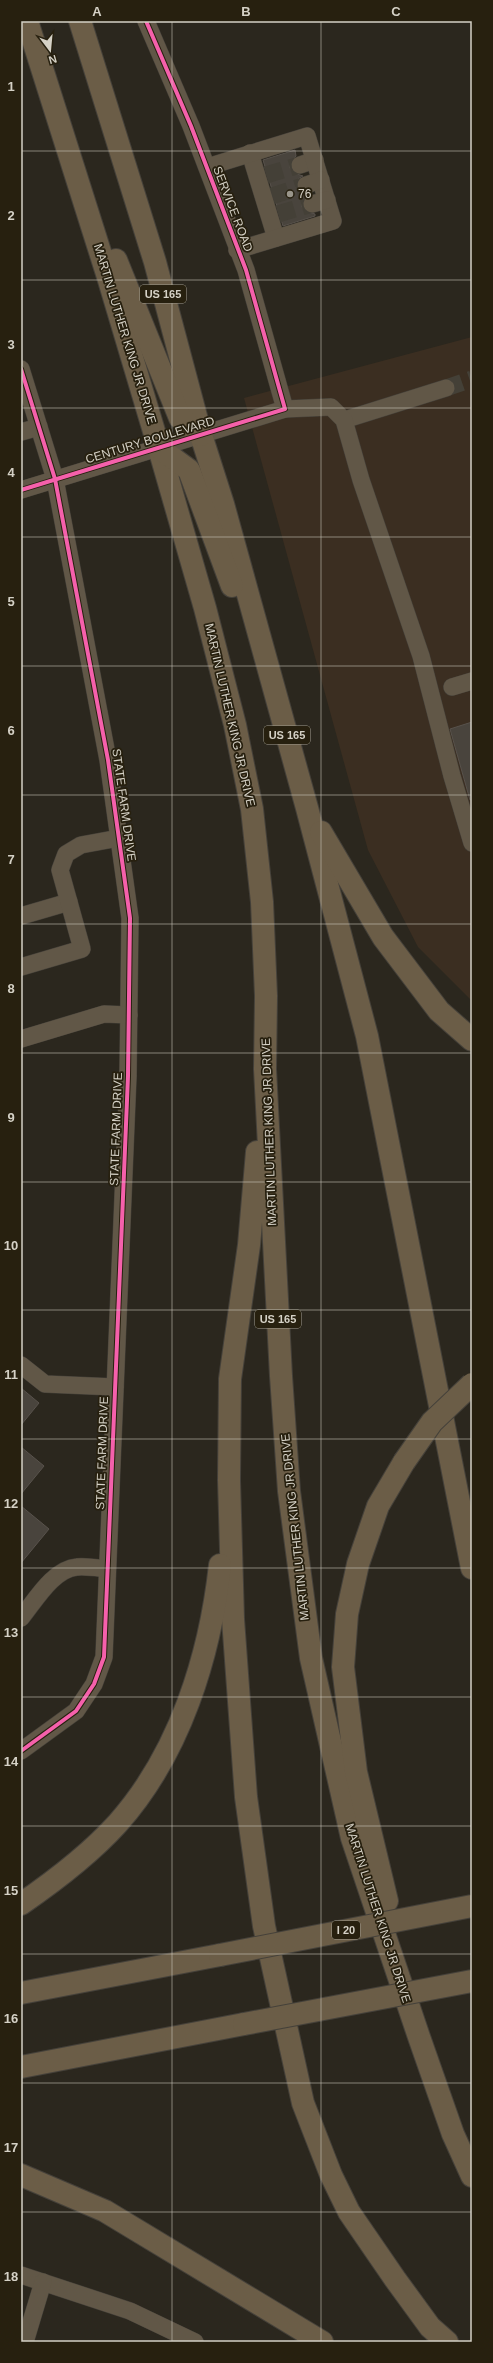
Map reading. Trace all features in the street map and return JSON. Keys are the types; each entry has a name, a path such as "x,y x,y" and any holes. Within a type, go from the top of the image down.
{"highway":[{"name":"MARTIN LUTHER KING JR DRIVE","path":"27,21 75,172 159,448 207,615 235,725 252,809 262,902 266,996 264,1069 289,1491 311,1658 352,1838 419,2037 454,2134 472,2176"},
{"name":"US 165","path":"80,21 155,262 201,435 223,504 307,808 367,1036 472,1568"},
{"path":"91,224 113,253 180,418 201,435"},
{"path":"159,448 189,470 252,638 267,663"},
{"path":"307,808 383,937 439,1011 472,1040"},
{"path":"264,1069 250,1245 230,1379 230,1480 233,1619 246,1797 264,1926 303,2103 331,2175 349,2212 430,2327 447,2342"},
{"path":"419,2037 356,1772 343,1667 347,1614 358,1564 378,1506 404,1462 432,1422 472,1384"},
{"path":"21,1904 83,1857 118,1822 152,1777 171,1741 198,1680 208,1636 217,1594 230,1480"},
{"name":"I 20","path":"21,1993 472,1906"},
{"path":"21,2067 472,1981"},
{"path":"21,2175 105,2211 322,2342"}],"street":[{"name":"SERVICE ROAD","path":"146,21 151,37 191,126 237,250 246,270 285,410"},
{"path":"207,167 307,136 307,163 319,202 333,221 237,250"},
{"path":"250,153 262,176 274,216 276,238"},
{"path":"21,369 55,479"},
{"path":"446,388 344,420 361,480 421,656 452,776 472,843"},
{"name":"CENTURY BOULEVARD","path":"21,490 285,410 331,407 344,420"},
{"path":"21,432 39,426"},
{"name":"STATE FARM DRIVE","path":"21,1751 76,1710 94,1684 104,1657 129,1014 130,918 119,838 108,760 55,479"},
{"path":"452,687 472,681"},
{"path":"21,967 82,949 60,870 66,854 81,845 119,838"},
{"path":"21,916 69,902"},
{"path":"21,1039 104,1014 129,1014"},
{"path":"21,1365 45,1384 115,1387"},
{"path":"21,1618 49,1584 61,1573 76,1567 108,1569"},
{"path":"21,2276 130,2311 195,2342"},
{"path":"25,2342 43,2282"}],"shaded area":[{"path":"472,337 472,1001 418,947 368,850 244,398"}],"building":[{"path":"295,150 296,156 290,163 290,168 294,173 303,176 298,179 296,188 300,193 309,195 302,201 302,207 305,211 315,214 315,216 283,226 263,160"},
{"path":"472,722 472,799 470,800 450,729"},
{"path":"21,1388 39,1403 21,1425"},
{"path":"21,1447 44,1466 21,1494"},
{"path":"21,1506 49,1529 21,1563"}],"tunnel":[{"path":"266,175 300,165"},
{"path":"272,196 306,185"},
{"path":"278,214 312,204"},
{"path":"446,388 472,379"}],"cycle path":[{"path":"21,490 285,409 246,270 191,126 146,21"},
{"path":"21,369 55,479 108,760 130,918 128,1076 104,1657 94,1684 76,1711 21,1751"}],"place":[{"name":"76","path":"290,194"}]}
